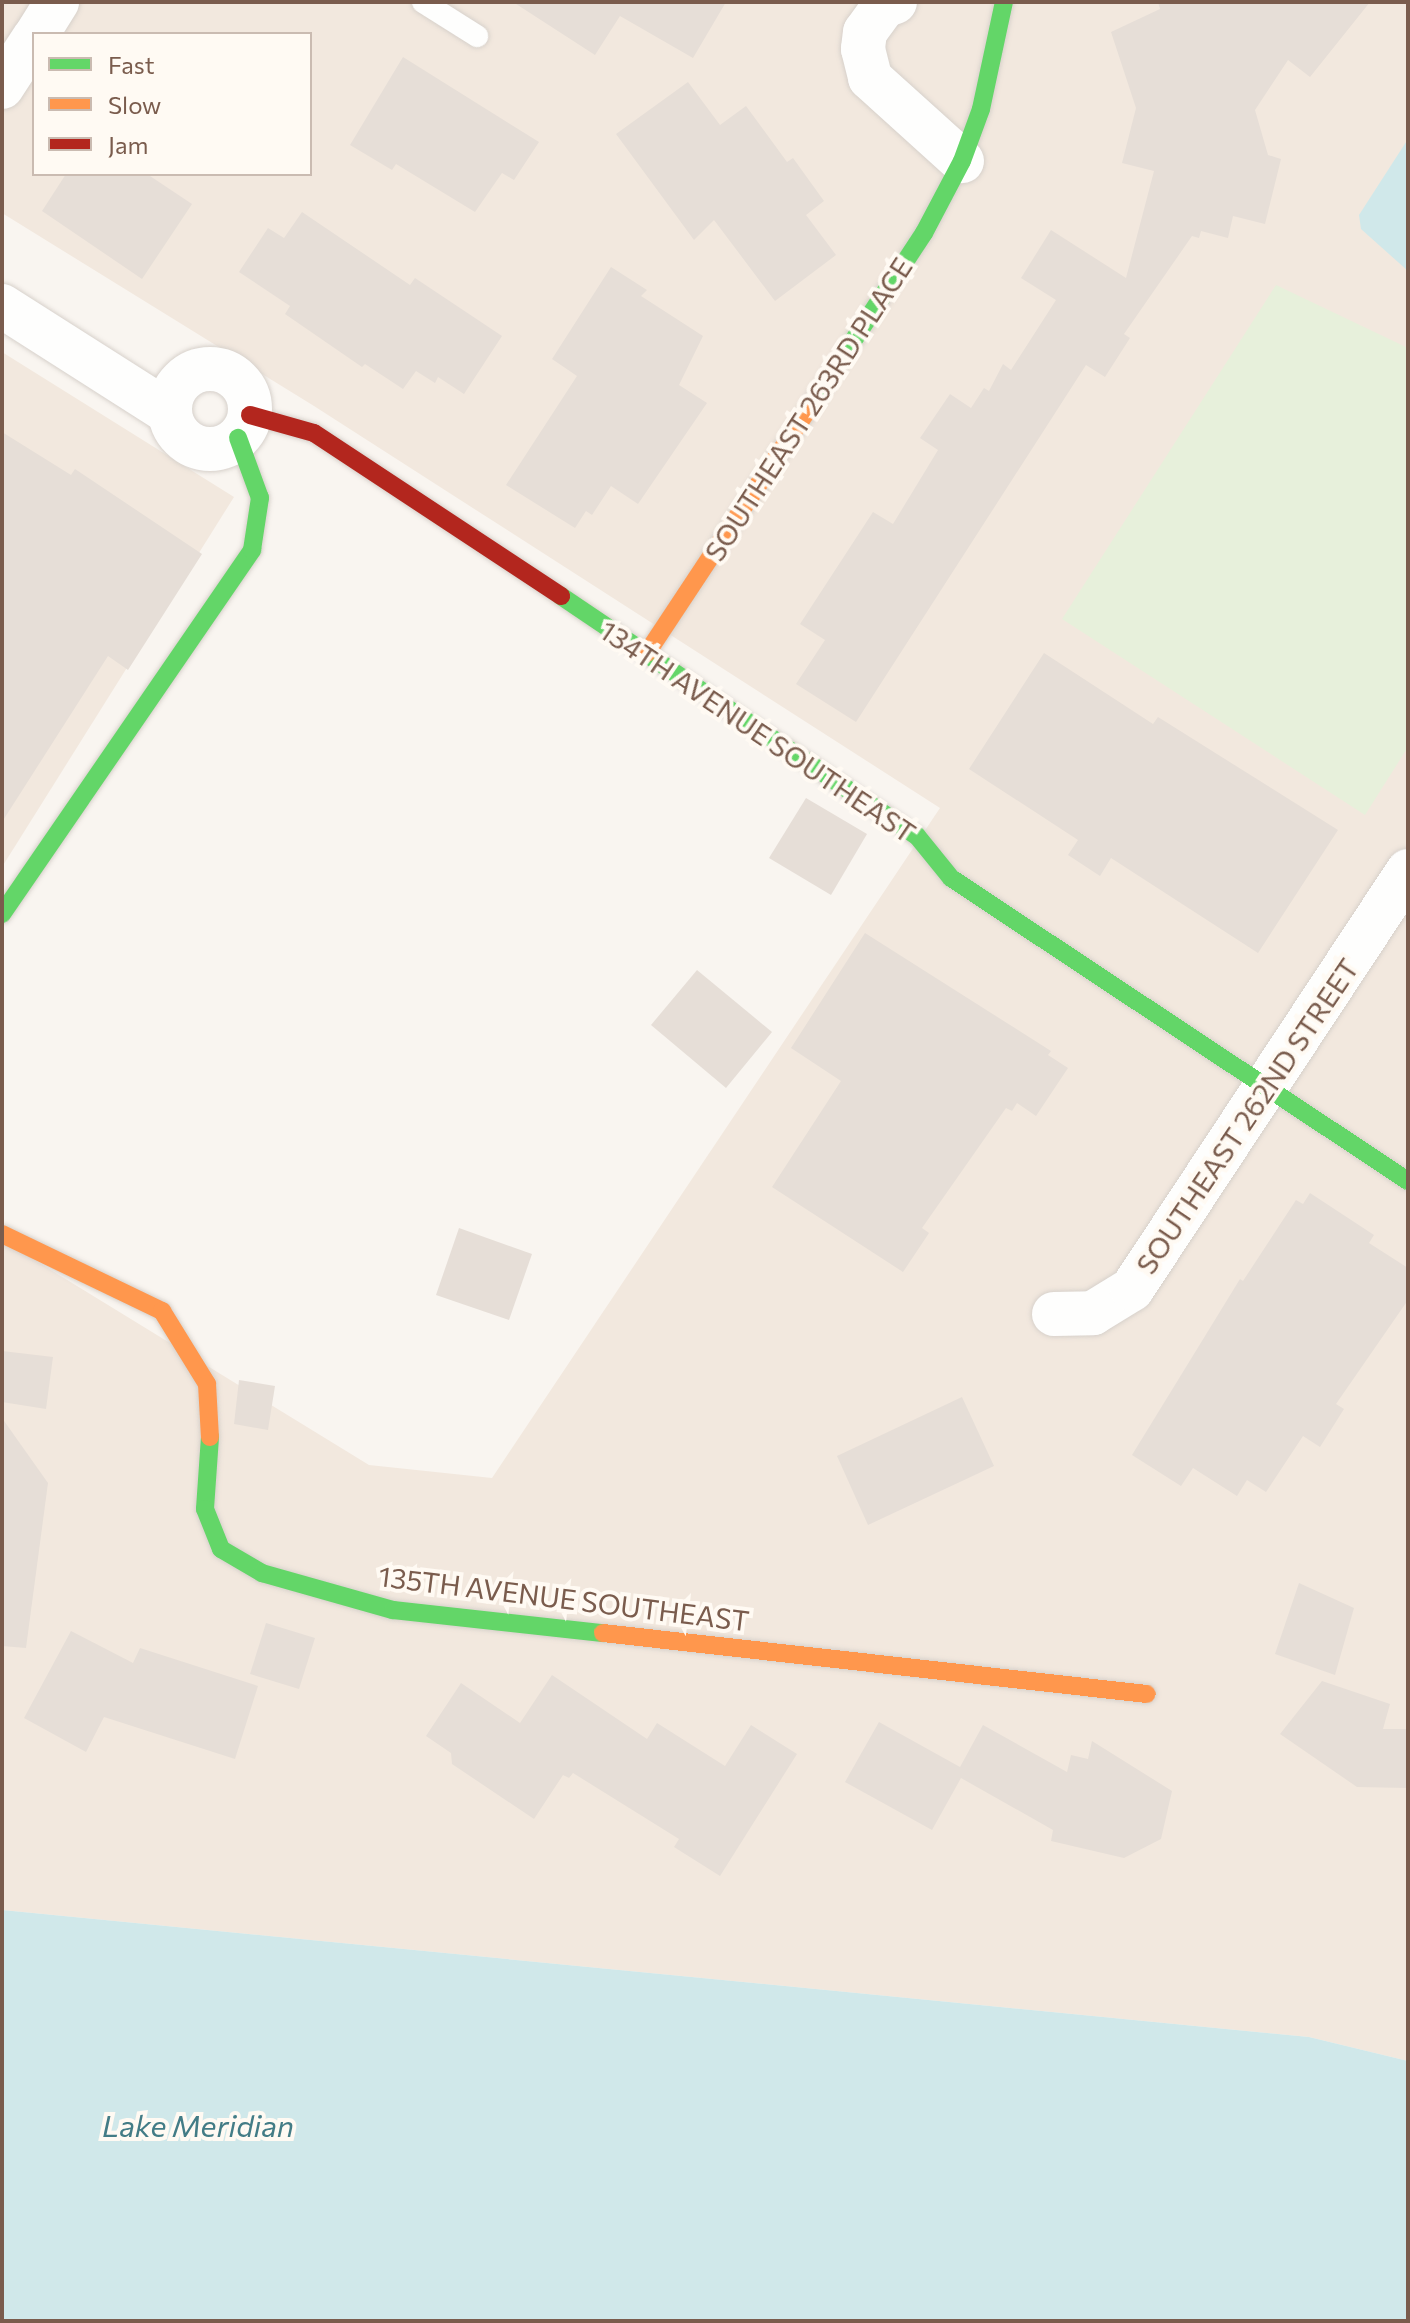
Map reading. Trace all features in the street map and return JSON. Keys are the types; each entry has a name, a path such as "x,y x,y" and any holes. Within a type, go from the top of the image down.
{"street":[{"path":"38,32 57,2"},
{"path":"895,2 884,6 865,32 863,49 870,78 962,161"},
{"name":"SOUTHEAST 263RD PLACE","path":"647,653 924,233 962,161 981,109 1004,2"},
{"path":"2,87 32,41"},
{"path":"2,306 170,413 181,436 202,449 216,449 244,426"},
{"path":"2,914 252,550 261,517 260,498 244,426 245,388 225,371 211,368 186,376 176,387 170,413"},
{"name":"134TH AVENUE SOUTHEAST","path":"244,426 314,433 917,836 951,878 1408,1181"},
{"name":"SOUTHEAST 262ND STREET","path":"1054,1314 1093,1313 1132,1289 1408,871"},
{"name":"135TH AVENUE SOUTHEAST","path":"2,1234 162,1311 207,1384 211,1450 205,1509 221,1549 262,1573 393,1610 1147,1694"}],"lane":[{"path":"423,2 477,36"}],"shaded area":[{"path":"2,2 1408,2 1408,2061 1309,2037 2,1910 2,1240 369,1465 492,1478 940,808 314,406 2,213"},
{"path":"2,352 234,497 2,867"}],"green space":[{"path":"1276,285 1408,348 1408,747 1365,815 1062,619"}],"water":[{"path":"1408,139 1408,271 1361,229 1359,215"},
{"name":"Lake Meridian","path":"2,1910 1309,2037 1408,2061 1408,2321 2,2321"}],"building":[{"path":"513,2 726,2 693,58 620,16 595,55"},
{"path":"1158,2 1370,2 1310,77 1288,60 1255,110 1268,155 1281,159 1265,224 1233,216 1228,238 1201,231 1199,238 1192,236 1124,334 1130,338 1105,377 1086,365 856,722 796,684 825,640 800,624 873,512 893,524 938,450 920,438 950,394 971,408 984,388 989,391 1003,364 1011,370 1056,300 1021,278 1051,230 1126,278 1154,171 1122,163 1136,108 1111,32 1160,9"},
{"path":"403,57 539,142 514,180 502,173 475,212 396,164 392,170 350,145"},
{"path":"688,82 720,125 746,106 787,162 793,158 824,201 806,215 836,255 775,301 714,220 694,240 616,134"},
{"path":"65,176 150,176 192,204 142,279 42,211"},
{"path":"302,212 410,285 415,278 502,336 464,394 438,377 435,383 416,371 403,389 365,364 362,367 285,314 290,306 239,272 268,228 284,238"},
{"path":"611,267 647,290 641,296 703,336 679,385 707,403 638,504 611,486 592,515 586,511 575,528 506,485 577,376 552,359"},
{"path":"2,432 71,475 75,469 202,554 128,670 108,656 2,822"},
{"path":"1044,653 1153,724 1158,717 1338,830 1258,953 1111,858 1100,876 1068,855 1078,840 969,769"},
{"path":"806,798 867,834 831,895 769,858"},
{"path":"865,933 1051,1051 1048,1055 1068,1068 1036,1116 1017,1103 1012,1111 1006,1108 922,1228 929,1233 903,1272 772,1187 841,1081 791,1048"},
{"path":"697,970 772,1032 726,1088 651,1025"},
{"path":"1310,1193 1374,1235 1369,1243 1408,1268 1408,1300 1336,1404 1344,1409 1320,1447 1303,1436 1266,1492 1247,1480 1237,1496 1193,1468 1181,1486 1132,1455 1240,1279 1243,1281 1296,1200 1303,1204"},
{"path":"459,1228 532,1254 509,1320 436,1295"},
{"path":"2,1351 53,1357 46,1409 2,1402"},
{"path":"239,1380 275,1386 268,1430 234,1424"},
{"path":"962,1397 994,1466 868,1525 837,1456"},
{"path":"2,1418 48,1483 26,1648 2,1646"},
{"path":"1299,1583 1354,1608 1335,1675 1275,1654"},
{"path":"266,1623 315,1638 299,1689 250,1674"},
{"path":"71,1631 133,1663 140,1648 258,1686 235,1759 104,1717 86,1752 24,1718"},
{"path":"552,1675 647,1739 657,1723 725,1766 751,1725 797,1754 720,1876 674,1847 679,1839 573,1773 569,1778 563,1775 534,1819 452,1764 451,1753 426,1736 461,1683 520,1723"},
{"path":"1322,1681 1390,1704 1383,1729 1408,1729 1408,1788 1357,1787 1280,1734"},
{"path":"879,1722 960,1767 983,1725 1067,1772 1071,1755 1088,1759 1092,1741 1172,1791 1161,1839 1124,1858 1051,1841 1053,1830 961,1778 932,1830 845,1782"}],"traffic: fast":[{"path":"809,408 924,233 962,161 981,109 1004,2"},
{"path":"2,914 252,550 260,498 238,438"},
{"path":"561,596 917,836 951,878 1408,1181"},
{"path":"210,1437 205,1509 221,1549 262,1573 393,1610 603,1633"}],"traffic: slow":[{"path":"647,653 809,408"},
{"path":"2,1234 162,1311 207,1384 210,1437"},
{"path":"603,1633 1147,1694"}],"traffic: jam":[{"path":"250,415 314,433 561,596"}]}
